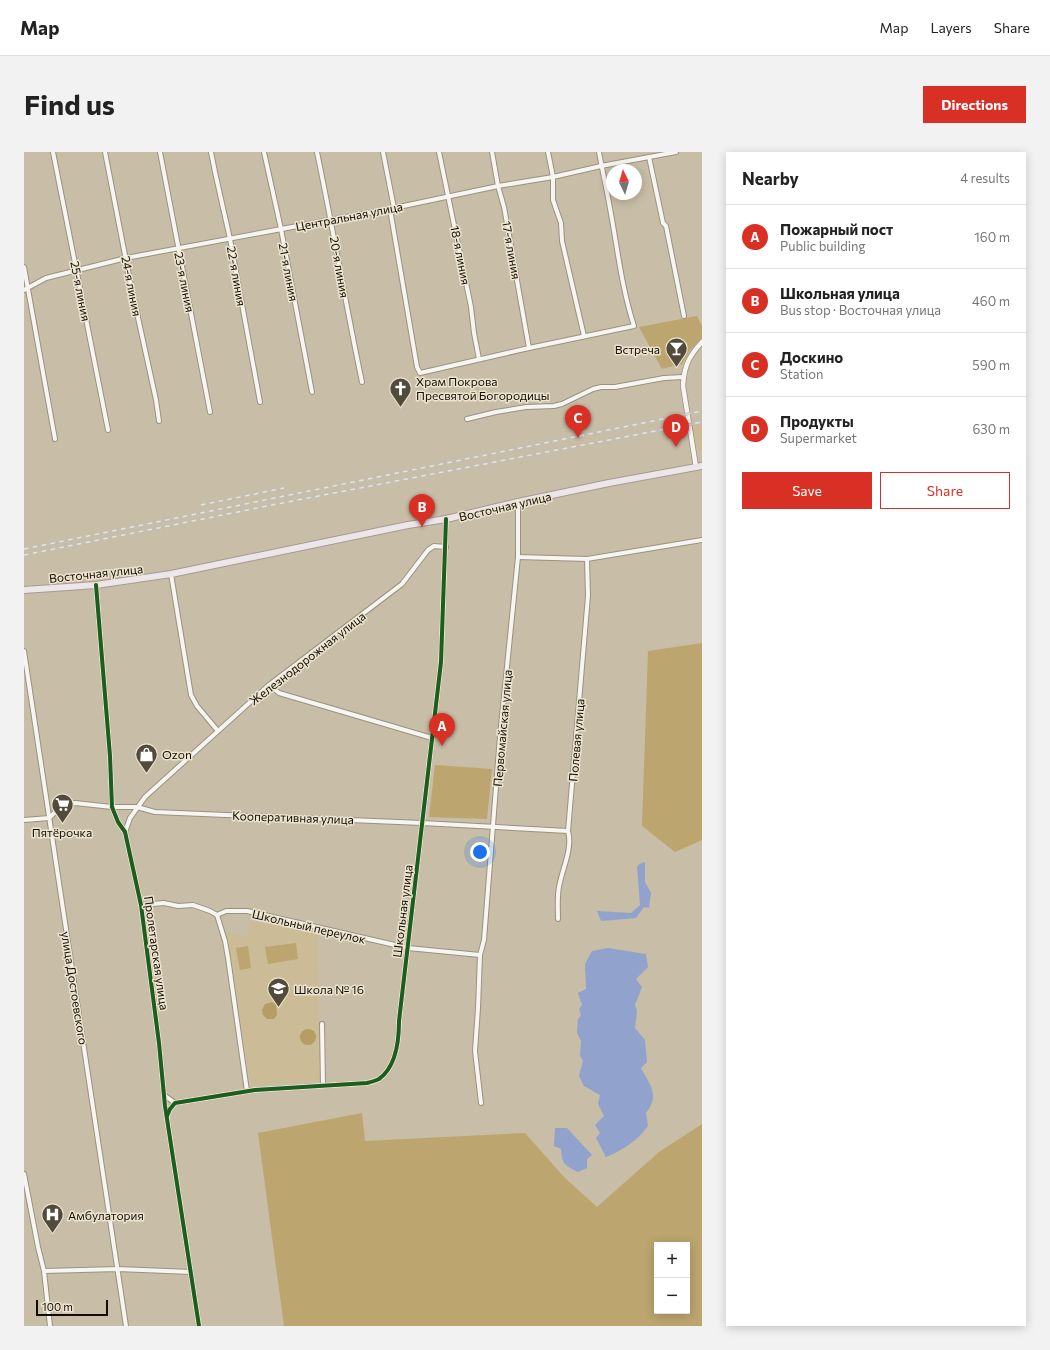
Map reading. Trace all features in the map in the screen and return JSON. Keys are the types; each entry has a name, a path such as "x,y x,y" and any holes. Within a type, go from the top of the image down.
{"main road":[{"name":"Восточная улица","path":"24,590 96,585 171,574 408,525 446,519 609,482 699,467"}],"street":[{"name":"25-я линия","path":"53,152 108,430"},
{"name":"24-я линия","path":"105,152 159,420"},
{"name":"23-я линия","path":"160,152 210,412"},
{"name":"22-я линия","path":"211,152 230,239 260,402"},
{"name":"21-я линия","path":"264,152 281,229 312,392"},
{"name":"20-я линия","path":"317,152 332,220 362,382"},
{"path":"384,152 417,367 420,373 634,326 627,304 613,232 610,204 599,152"},
{"name":"18-я линия","path":"439,152 471,306 479,359"},
{"name":"17-я линия","path":"492,152 498,186 504,207 529,348"},
{"path":"548,152 553,177 553,200 561,223 562,241 584,336"},
{"name":"Центральная улица","path":"24,290 46,278 126,258 332,220 498,186 553,177 651,155 676,152"},
{"path":"651,155 663,223 666,226 684,316"},
{"path":"24,267 29,287 55,439"},
{"path":"699,467 685,406 683,377 688,359 702,342"},
{"path":"468,420 496,412 526,407 554,406 562,404 600,387 616,387 664,378 683,377"},
{"name":"Первомайская улица","path":"481,1103 476,1051 480,955 484,940 500,736 518,556 518,502"},
{"name":"Школьная улица","path":"175,1102 247,1091 367,1083 378,1080 384,1074 392,1061 398,1040 441,662 446,519"},
{"path":"518,556 587,559 702,540"},
{"name":"Железнодорожная улица","path":"125,832 130,818 145,797 269,685 402,584 428,550 434,546 446,547"},
{"name":"Полевая улица","path":"558,919 558,888 570,846 568,831 588,596 587,559"},
{"path":"171,574 190,695 197,706 218,731"},
{"name":"Пролетарская улица","path":"96,585 110,756 112,807 118,822 125,832 141,905 164,1095 199,1326"},
{"name":"улица Достоевского","path":"24,651 126,1326"},
{"path":"269,685 279,693 432,738"},
{"name":"Кооперативная улица","path":"49,818 63,806 75,803 112,807 137,807 155,812 422,823 568,831"},
{"path":"24,820 49,818"},
{"path":"141,905 164,903 178,906 193,905 217,915 225,941 228,958 247,1091"},
{"name":"Школьный переулок","path":"217,915 226,911 247,911 408,948 480,955"},
{"path":"322,1024 323,1086"},
{"path":"164,1095 175,1102 167,1116"},
{"path":"24,1174 44,1271 50,1326"},
{"path":"44,1271 118,1269 191,1272"}],"shaded area":[{"path":"697,316 702,326 702,338 690,350 682,364 662,369 639,327"},
{"path":"702,425 702,452 696,445 692,426"},
{"path":"702,643 702,840 675,852 642,826 648,651"},
{"path":"435,765 492,769 487,819 429,817"},
{"name":"Школа № 16","path":"250,921 318,934 320,1081 251,1086 227,933 248,937"},
{"path":"296,943 298,959 268,964 265,947"},
{"path":"248,946 251,968 240,970 236,948"},
{"path":"272,1002 276,1004 277,1015 274,1019 267,1019 263,1015 262,1010 265,1004"},
{"path":"308,1029 314,1031 316,1037 314,1043 308,1045 302,1043 300,1037 302,1031"},
{"path":"362,1113 365,1141 525,1133 565,1178 597,1207 659,1152 702,1124 702,1326 284,1326 258,1133"}],"water":[{"path":"645,862 645,882 651,893 649,908 644,907 636,918 601,921 597,911 631,913 640,905 637,867 639,864"},
{"path":"608,948 646,954 648,967 636,979 642,987 635,1005 637,1011 635,1028 645,1040 647,1062 641,1068 650,1085 653,1095 650,1107 646,1113 648,1126 629,1144 618,1152 606,1157 596,1138 600,1133 595,1125 604,1116 598,1104 600,1095 584,1086 579,1076 583,1061 580,1056 581,1041 577,1033 578,1019 581,1015 579,1009 582,1005 578,993 586,989 585,964 592,951"},
{"path":"555,1128 567,1128 592,1155 587,1159 587,1168 578,1172 565,1164 562,1158 561,1149 554,1146"}],"railway":[{"path":"24,549 702,411"},
{"path":"24,555 272,505 702,422"},
{"path":"201,505 284,488"}],"cycle path":[{"path":"167,1116 175,1103 255,1090 367,1083 379,1079 385,1074 393,1060 397,1045 441,662 446,519"},
{"path":"96,585 110,756 112,807 118,822 125,832 141,905 159,1043 165,1106 199,1326"}],"place":[{"name":"Встреча","path":"676,368"},
{"name":"Храм Покрова Пресвятой Богородицы","path":"400,408"},
{"name":"Доскино","path":"578,438"},
{"name":"Продукты","path":"676,447"},
{"name":"Школьная улица","path":"422,527"},
{"name":"Пожарный пост","path":"442,746"},
{"name":"Ozon","path":"146,774"},
{"name":"Пятёрочка","path":"62,824"},
{"name":"Школа № 16","path":"279,1008"},
{"name":"Амбулатория","path":"52,1234"}]}
